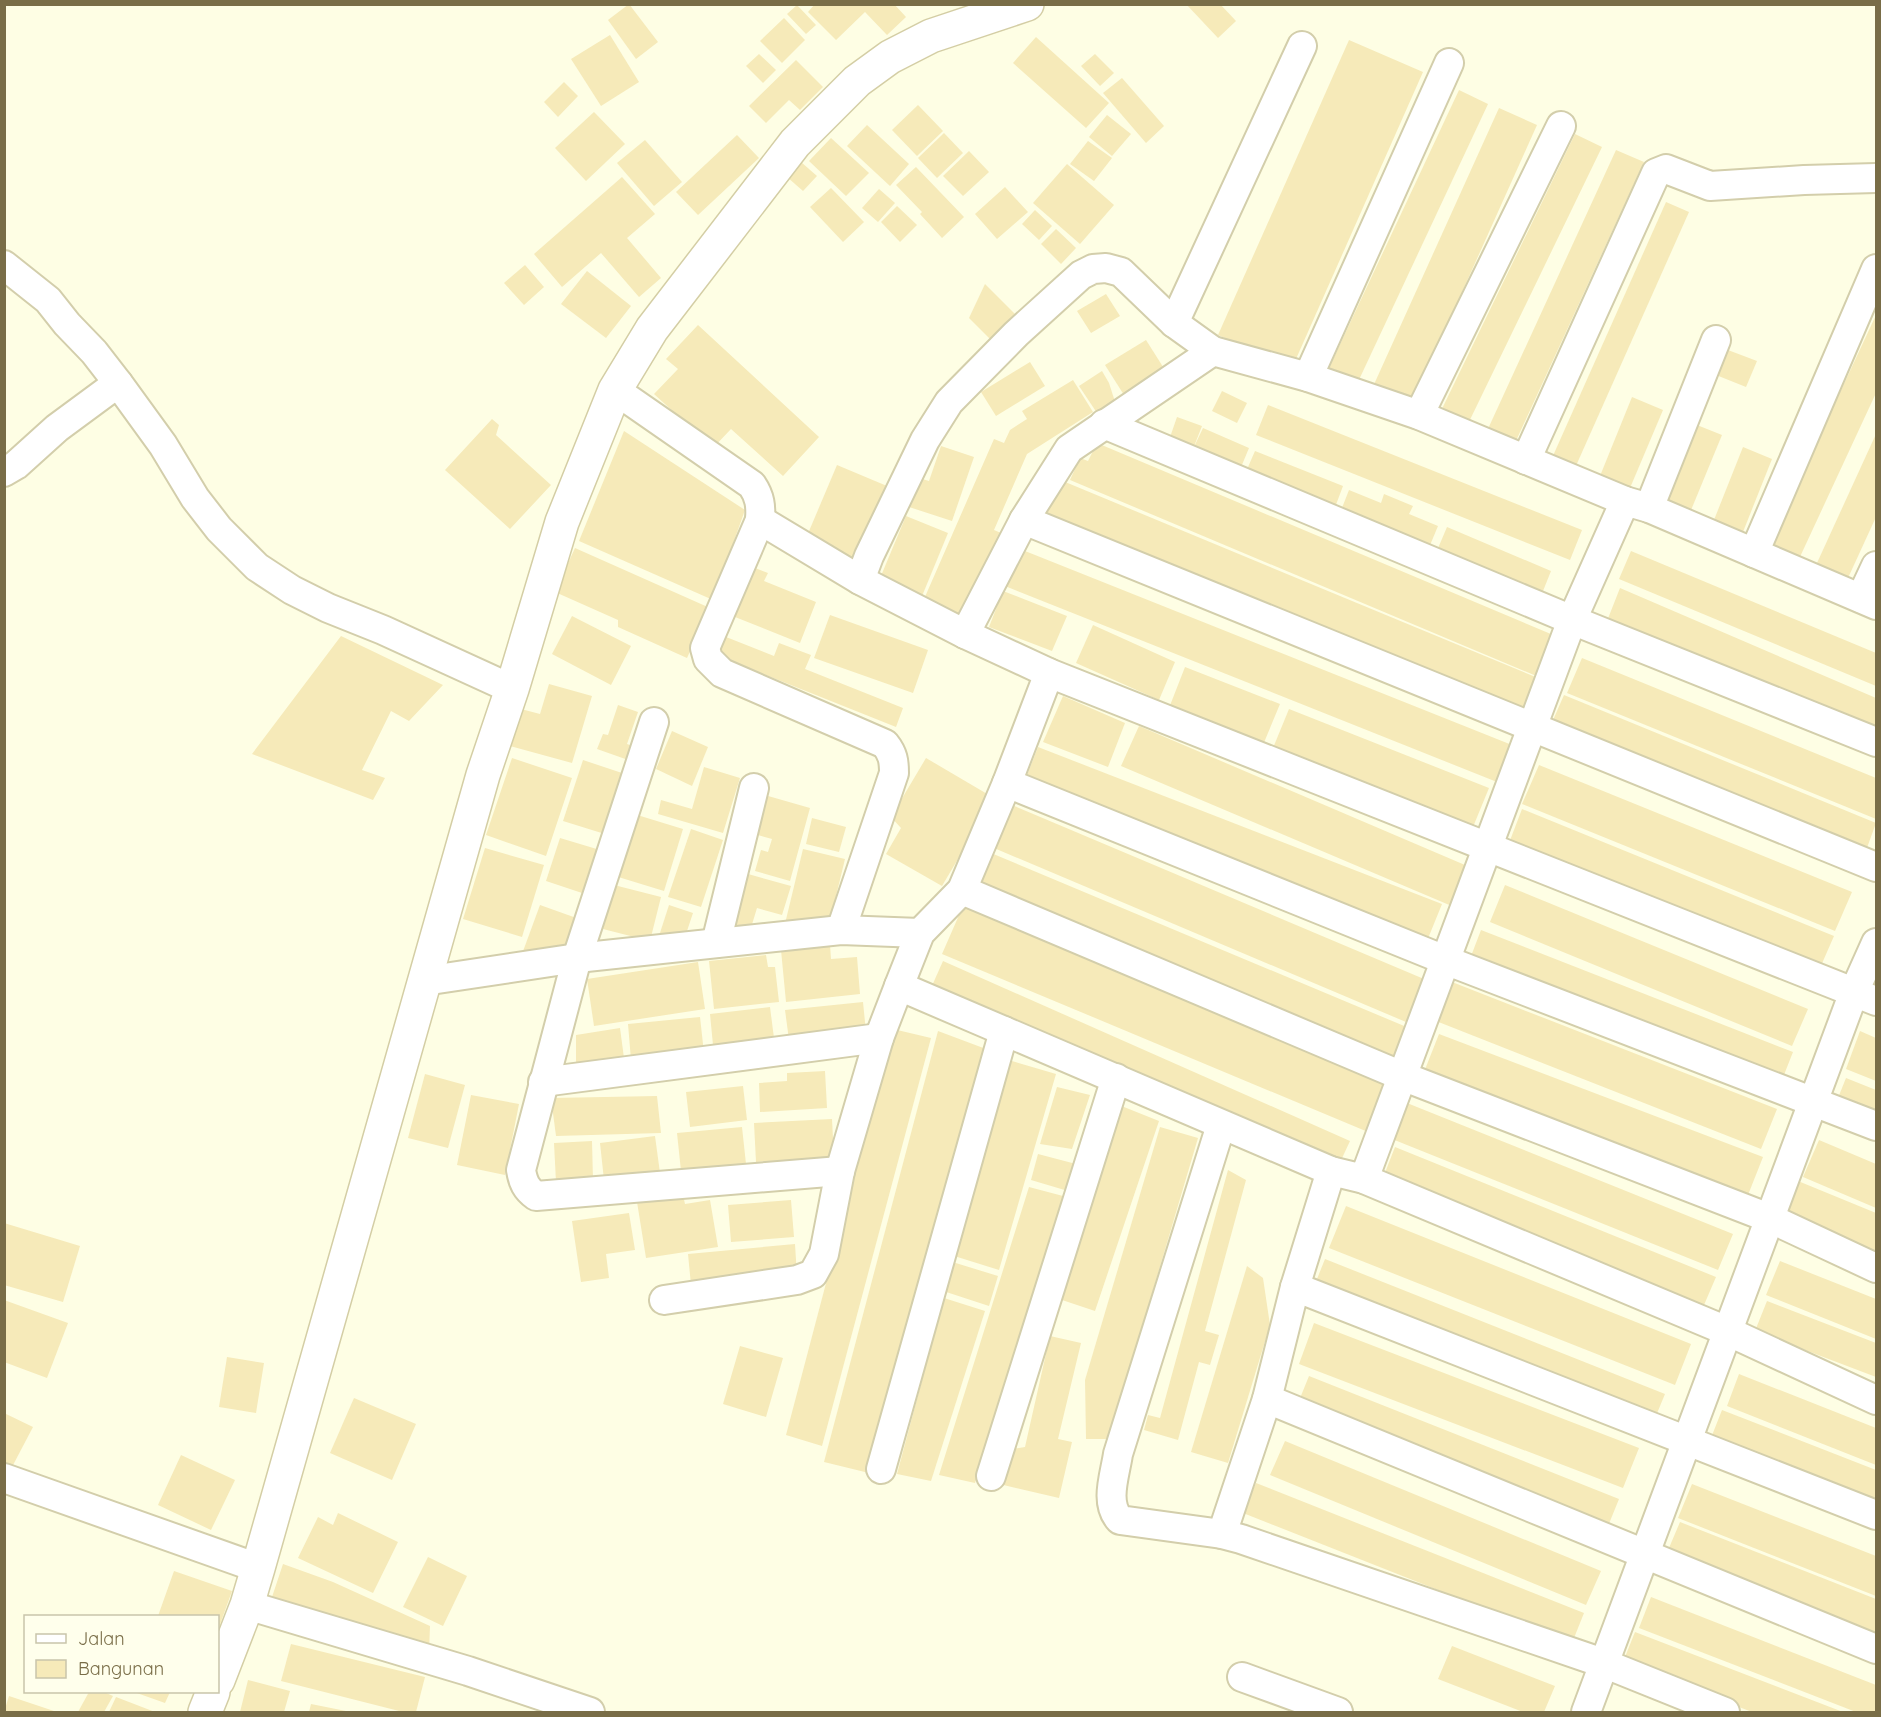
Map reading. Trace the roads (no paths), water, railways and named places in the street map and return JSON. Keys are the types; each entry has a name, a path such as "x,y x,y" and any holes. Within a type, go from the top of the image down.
{"street":[{"path":"219,1677 247,1605 258,1568 483,775 512,689 562,522 615,390 652,328 788,153 857,81 890,57 931,36 1027,4"},
{"path":"1174,323 1302,46"},
{"path":"1308,377 1449,63"},
{"path":"1419,415 1561,126"},
{"path":"1526,460 1656,173 1666,169 1710,186 1876,178"},
{"path":"4,265 48,300 94,352 163,445 195,498 219,529 257,567 292,590 328,608 383,630 512,689"},
{"path":"860,580 869,556 925,440 949,402 1016,334 1081,275 1093,269 1106,268 1121,272 1174,323 1213,351 1308,377 1419,415 1869,601 1876,566"},
{"path":"1754,553 1876,269"},
{"path":"1364,1179 1572,620 1637,505 1716,340"},
{"path":"965,634 1024,520 1069,448 1213,351"},
{"path":"4,472 16,465 57,428 118,383"},
{"path":"615,390 752,485 758,494 760,520 705,648 708,659 722,673 885,744 892,752 894,773 841,930"},
{"path":"1104,424 1572,620 1876,742"},
{"path":"760,520 860,580 965,634 1049,673 1865,997"},
{"path":"1024,520 1533,725 1876,867"},
{"path":"664,1300 797,1280 813,1274 824,1254 840,1171 879,1038 899,986 920,933 962,890 1007,783 1049,673"},
{"path":"654,722 577,958 543,1082 521,1170 527,1190 536,1196 840,1171"},
{"path":"1007,783 1445,960 1876,1126"},
{"path":"716,943 754,788"},
{"path":"962,890 1402,1076 1769,1218 1876,1268"},
{"path":"424,981 577,958 841,930 920,933"},
{"path":"1586,1713 1813,1103 1865,997 1876,943"},
{"path":"899,986 1331,1171 1364,1179 1727,1331 1876,1400"},
{"path":"881,1469 1004,1032"},
{"path":"543,1082 879,1038"},
{"path":"991,1476 1116,1078"},
{"path":"1221,1125 1118,1454 1111,1501 1113,1513 1120,1520 1222,1534 1241,1539 1603,1663 1725,1713"},
{"path":"1222,1534 1267,1399 1295,1287 1331,1171"},
{"path":"1295,1287 1876,1515"},
{"path":"1267,1399 1876,1649"},
{"path":"4,1478 258,1568"},
{"path":"247,1605 468,1671 590,1713"},
{"path":"1242,1677 1338,1713"},
{"path":"205,1713 213,1693"}]}
